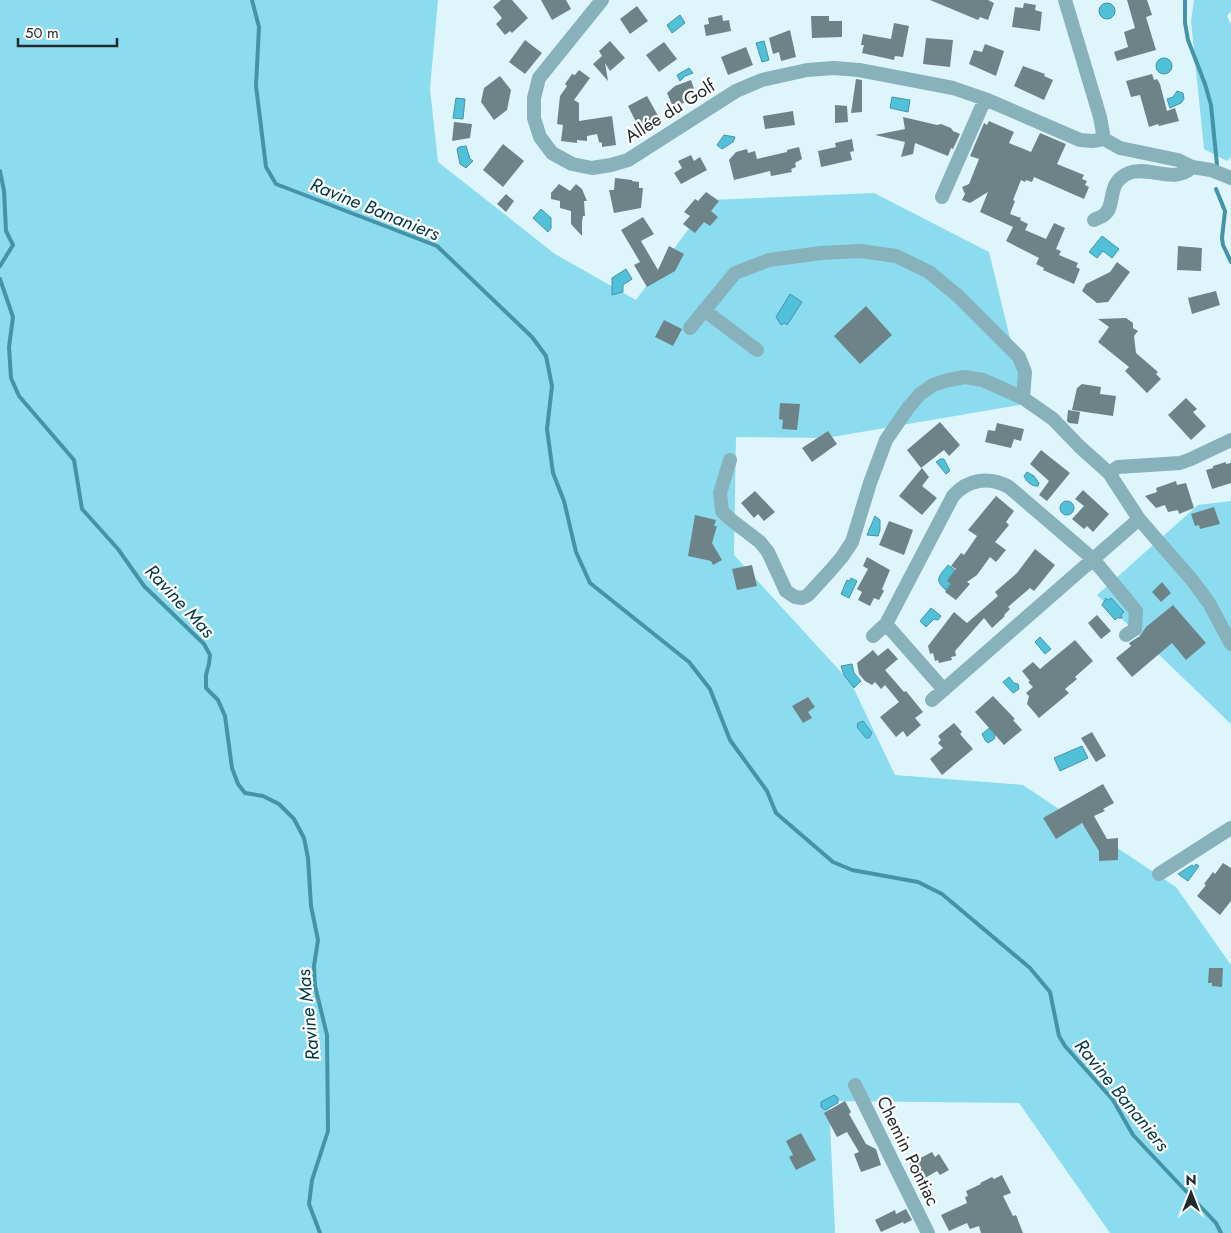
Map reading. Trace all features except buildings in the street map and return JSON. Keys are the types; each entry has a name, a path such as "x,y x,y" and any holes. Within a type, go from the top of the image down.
{"street":[{"name":"Allée du Golf","path":"602,0 539,78 534,98 534,118 540,137 552,152 572,164 592,168 628,160 736,91 762,80 806,70 834,68 859,70 953,88 985,99 1080,140 1093,141 1104,139 1120,148 1178,160 1192,167 1211,170 1231,178"},
{"path":"1065,0 1100,117 1104,139"},
{"path":"942,196 985,99"},
{"path":"1094,220 1105,215 1109,209 1112,190 1119,180 1129,173 1137,171 1165,175 1183,173 1192,167"},
{"path":"690,328 734,273 769,260 860,252 896,256 929,272 958,296 1019,357 1025,372 1023,398"},
{"path":"704,310 756,350"},
{"path":"730,460 720,493 722,511 760,542 768,552 786,591 795,597 802,598 808,595 849,547 886,440 920,394 948,380 965,377 983,380 1023,398 1053,419 1109,474 1138,519 1192,580 1208,603 1231,644"},
{"path":"1109,474 1118,467 1180,463 1191,460 1231,440"},
{"path":"872,636 886,624 948,503 959,489 979,480 1000,482 1009,487 1093,559 1136,611 1135,629 1126,635"},
{"path":"932,700 1138,519"},
{"path":"886,624 944,690"},
{"path":"1159,874 1231,828"},
{"name":"Chemin Pontiac","path":"855,1085 928,1233"}],"shaded area":[{"path":"0,0 438,0 430,89 438,162 555,254 636,300 710,200 874,193 989,252 1026,404 826,438 736,437 734,555 851,683 895,775 1023,785 1176,887 1231,965 1231,1233 1110,1233 1019,1103 829,1101 835,1233 0,1233"},
{"path":"1194,0 1231,0 1231,11 1227,16 1231,25 1231,157 1227,161 1204,149 1191,21"},
{"path":"1104,3 1110,3 1115,8 1113,17 1104,19 1099,14 1099,8"},
{"path":"680,15 685,23 672,33 667,25"},
{"path":"764,41 769,60 762,62 756,43"},
{"path":"1164,58 1172,66 1164,74 1156,66"},
{"path":"689,68 693,73 685,76 680,81 677,75"},
{"path":"1177,91 1183,93 1184,99 1181,103 1170,108 1167,99 1173,97"},
{"path":"892,97 910,100 908,112 890,108"},
{"path":"456,98 465,99 463,119 453,118"},
{"path":"724,135 735,137 733,142 722,149 717,145"},
{"path":"466,146 470,159 473,161 466,168 460,164 457,149"},
{"path":"541,209 551,218 551,228 548,232 533,218"},
{"path":"1102,236 1119,249 1112,258 1103,251 1097,258 1089,252"},
{"path":"626,269 632,279 623,285 623,292 612,295 612,278"},
{"path":"790,294 802,302 787,325 785,323 781,325 776,317"},
{"path":"944,459 950,471 946,474 936,462"},
{"path":"1027,472 1034,476 1039,483 1038,486 1031,485 1026,480 1024,476"},
{"path":"1064,501 1070,501 1074,508 1070,515 1064,515 1060,511 1060,505"},
{"path":"1231,501 1231,724 1097,595 1198,505"},
{"path":"875,516 880,520 878,536 867,535"},
{"path":"948,565 955,570 949,578 952,582 946,590 940,583 939,578"},
{"path":"851,578 857,581 849,598 841,594 847,580 850,581"},
{"path":"1106,598 1108,600 1111,598 1124,612 1121,615 1122,618 1115,620 1102,605"},
{"path":"931,608 941,616 938,620 934,619 926,627 920,621"},
{"path":"1040,637 1051,649 1045,654 1035,642"},
{"path":"852,664 854,673 861,681 854,688 844,675 841,666"},
{"path":"1009,677 1014,683 1018,684 1019,689 1013,693 1003,682"},
{"path":"999,720 994,739 988,743 982,734"},
{"path":"863,721 872,733 869,738 866,738 857,727 858,723"},
{"path":"1082,746 1088,758 1060,771 1054,758"},
{"path":"1196,864 1199,866 1188,881 1178,874 1192,865 1194,867"},
{"path":"834,1095 838,1098 838,1103 825,1110 821,1107 821,1102"}],"waterway":[{"name":"Ravine Bananiers","path":"252,0 259,27 256,86 266,167 276,184 437,246 532,337 546,356 552,386 547,429 553,473 564,501 576,552 590,583 689,662 710,689 730,740 767,791 776,813 833,862 852,870 918,882 942,894 1030,968 1050,992 1059,1036 1065,1046 1113,1100 1133,1135 1216,1223 1221,1233"},
{"path":"1185,0 1185,23 1188,40 1211,105 1217,165"},
{"name":"Ravine Mas","path":"0,171 4,191 6,231 13,245 0,266"},
{"path":"1216,189 1225,211 1223,245 1231,262"},
{"name":"Ravine Mas","path":"0,279 13,317 9,347 11,378 19,396 74,460 82,509 118,549 144,586 204,644 210,655 206,675 206,688 218,700 225,716 232,768 238,784 245,793 263,796 279,804 294,819 304,838 308,858 311,906 318,940 314,966 315,986 327,1035 328,1131 312,1180 309,1204 320,1233"}]}
